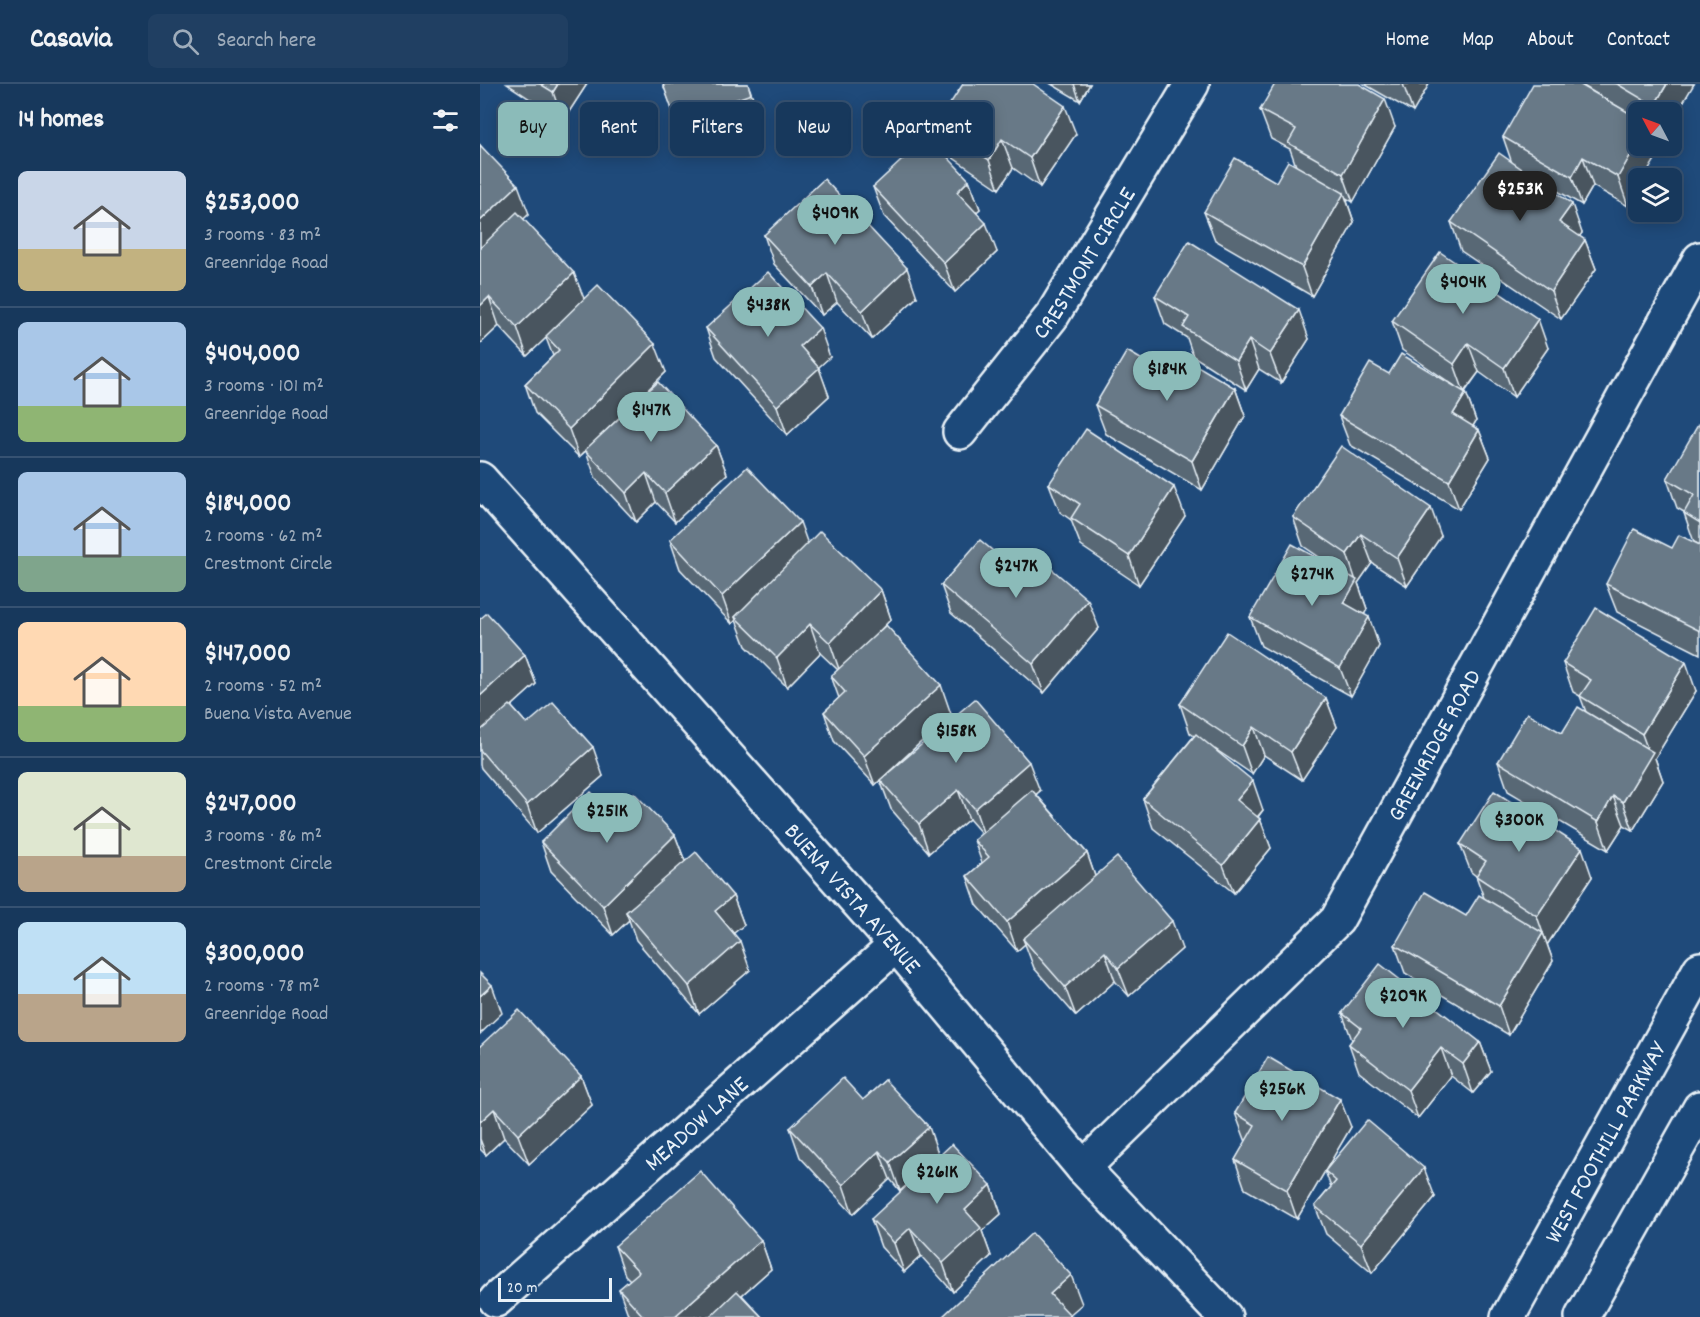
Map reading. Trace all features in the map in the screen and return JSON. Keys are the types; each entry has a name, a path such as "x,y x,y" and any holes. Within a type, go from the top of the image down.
{"street":[{"name":"CRESTMONT CIRCLE","path":"960,432 1052,316 1192,84"},
{"name":"GREENRIDGE ROAD","path":"1083,1168 1337,920 1700,259"},
{"name":"BUENA VISTA AVENUE","path":"480,480 896,945 1083,1168 1226,1317"},
{"name":"MEADOW LANE","path":"496,1300 896,945"},
{"name":"WEST FOOTHILL PARKWAY","path":"1508,1317 1700,969"},
{"path":"1582,1317 1700,1108"}],"building":[{"path":"540,84 558,84 553,92"},
{"path":"663,84 748,84 751,94 729,102 670,102 670,104"},
{"path":"963,84 1033,84 1065,106 1030,158 1002,139 993,154 993,102 951,102"},
{"path":"1275,84 1359,84 1385,99 1343,174 1288,143 1296,129 1260,110"},
{"path":"1533,84 1579,84 1628,112 1628,156 1630,156 1618,177 1583,157 1572,177 1503,137"},
{"path":"1617,84 1667,84 1656,102 1647,102"},
{"path":"480,145 518,185 480,221"},
{"path":"1499,153 1572,204 1559,222 1585,240 1551,291 1451,222"},
{"path":"906,156 947,156 969,180 957,192 986,223 944,263 873,187"},
{"path":"1235,158 1276,182 1288,161 1344,193 1302,267 1204,212"},
{"path":"824,179 907,268 862,311 827,273 812,287 764,235"},
{"path":"517,212 574,273 517,327 489,297 480,306 480,248"},
{"path":"1189,241 1299,310 1270,354 1249,340 1236,361 1183,327 1189,317 1155,296"},
{"path":"1440,252 1538,319 1504,368 1468,343 1454,364 1392,321"},
{"path":"768,272 820,328 800,346 819,368 777,406 706,328"},
{"path":"598,285 655,344 569,429 525,384 559,350 546,336"},
{"path":"1127,351 1168,375 1179,355 1235,388 1192,461 1095,405"},
{"path":"1401,354 1466,393 1453,414 1479,430 1449,481 1339,416 1370,363 1389,374"},
{"path":"658,382 716,445 665,493 646,473 626,493 585,450"},
{"path":"1698,425 1700,427 1700,523 1684,513 1694,495 1667,479"},
{"path":"1086,429 1174,487 1129,556 1071,518 1080,504 1049,484"},
{"path":"1341,446 1431,508 1397,558 1361,534 1347,554 1293,517"},
{"path":"747,467 800,522 722,596 670,540"},
{"path":"1634,529 1672,548 1679,535 1700,545 1700,631 1606,584"},
{"path":"820,531 881,590 830,643 810,624 777,658 735,617"},
{"path":"980,540 1017,571 1033,553 1088,600 1033,664 941,585"},
{"path":"1292,544 1357,580 1344,603 1369,617 1340,668 1250,617"},
{"path":"1596,608 1686,662 1642,734 1580,696 1591,680 1563,663"},
{"path":"487,613 525,655 480,696 480,619"},
{"path":"886,625 941,685 864,756 824,712 845,692 831,676"},
{"path":"1227,632 1326,698 1291,752 1254,727 1242,746 1180,704"},
{"path":"975,699 1029,762 975,809 958,790 919,824 880,780"},
{"path":"553,702 593,747 527,805 480,750 480,731 510,705 527,724"},
{"path":"1578,707 1653,752 1623,802 1613,796 1598,822 1498,762 1527,713 1562,733"},
{"path":"1196,734 1253,781 1237,800 1260,819 1223,865 1143,799"},
{"path":"1032,790 1087,853 1007,922 967,876 989,857 974,840"},
{"path":"1494,791 1582,848 1537,916 1476,876 1486,861 1460,844"},
{"path":"591,792 613,814 634,793 675,835 603,906 541,842"},
{"path":"696,852 733,896 715,911 740,941 689,986 626,912"},
{"path":"1117,857 1172,921 1118,968 1105,952 1065,987 1023,939"},
{"path":"1425,892 1466,916 1479,895 1543,933 1499,1006 1395,945"},
{"path":"1380,964 1480,1042 1463,1064 1441,1048 1408,1090 1349,1044 1361,1028 1342,1013"},
{"path":"480,973 492,985 480,996"},
{"path":"519,1010 581,1076 518,1135 494,1109 480,1122 480,1046"},
{"path":"1268,1057 1340,1099 1287,1190 1235,1160 1255,1125 1235,1113"},
{"path":"843,1078 863,1100 885,1080 929,1127 890,1162 879,1151 843,1185 790,1128"},
{"path":"1367,1120 1424,1168 1361,1244 1315,1206 1336,1181 1325,1171"},
{"path":"952,1144 991,1185 965,1210 981,1228 943,1263 910,1228 894,1243 871,1219"},
{"path":"700,1171 761,1240 674,1317 644,1317 619,1289 639,1272 615,1246"},
{"path":"1032,1233 1071,1275 1050,1294 1072,1317 942,1317"},
{"path":"737,1291 762,1317 710,1317"}]}
